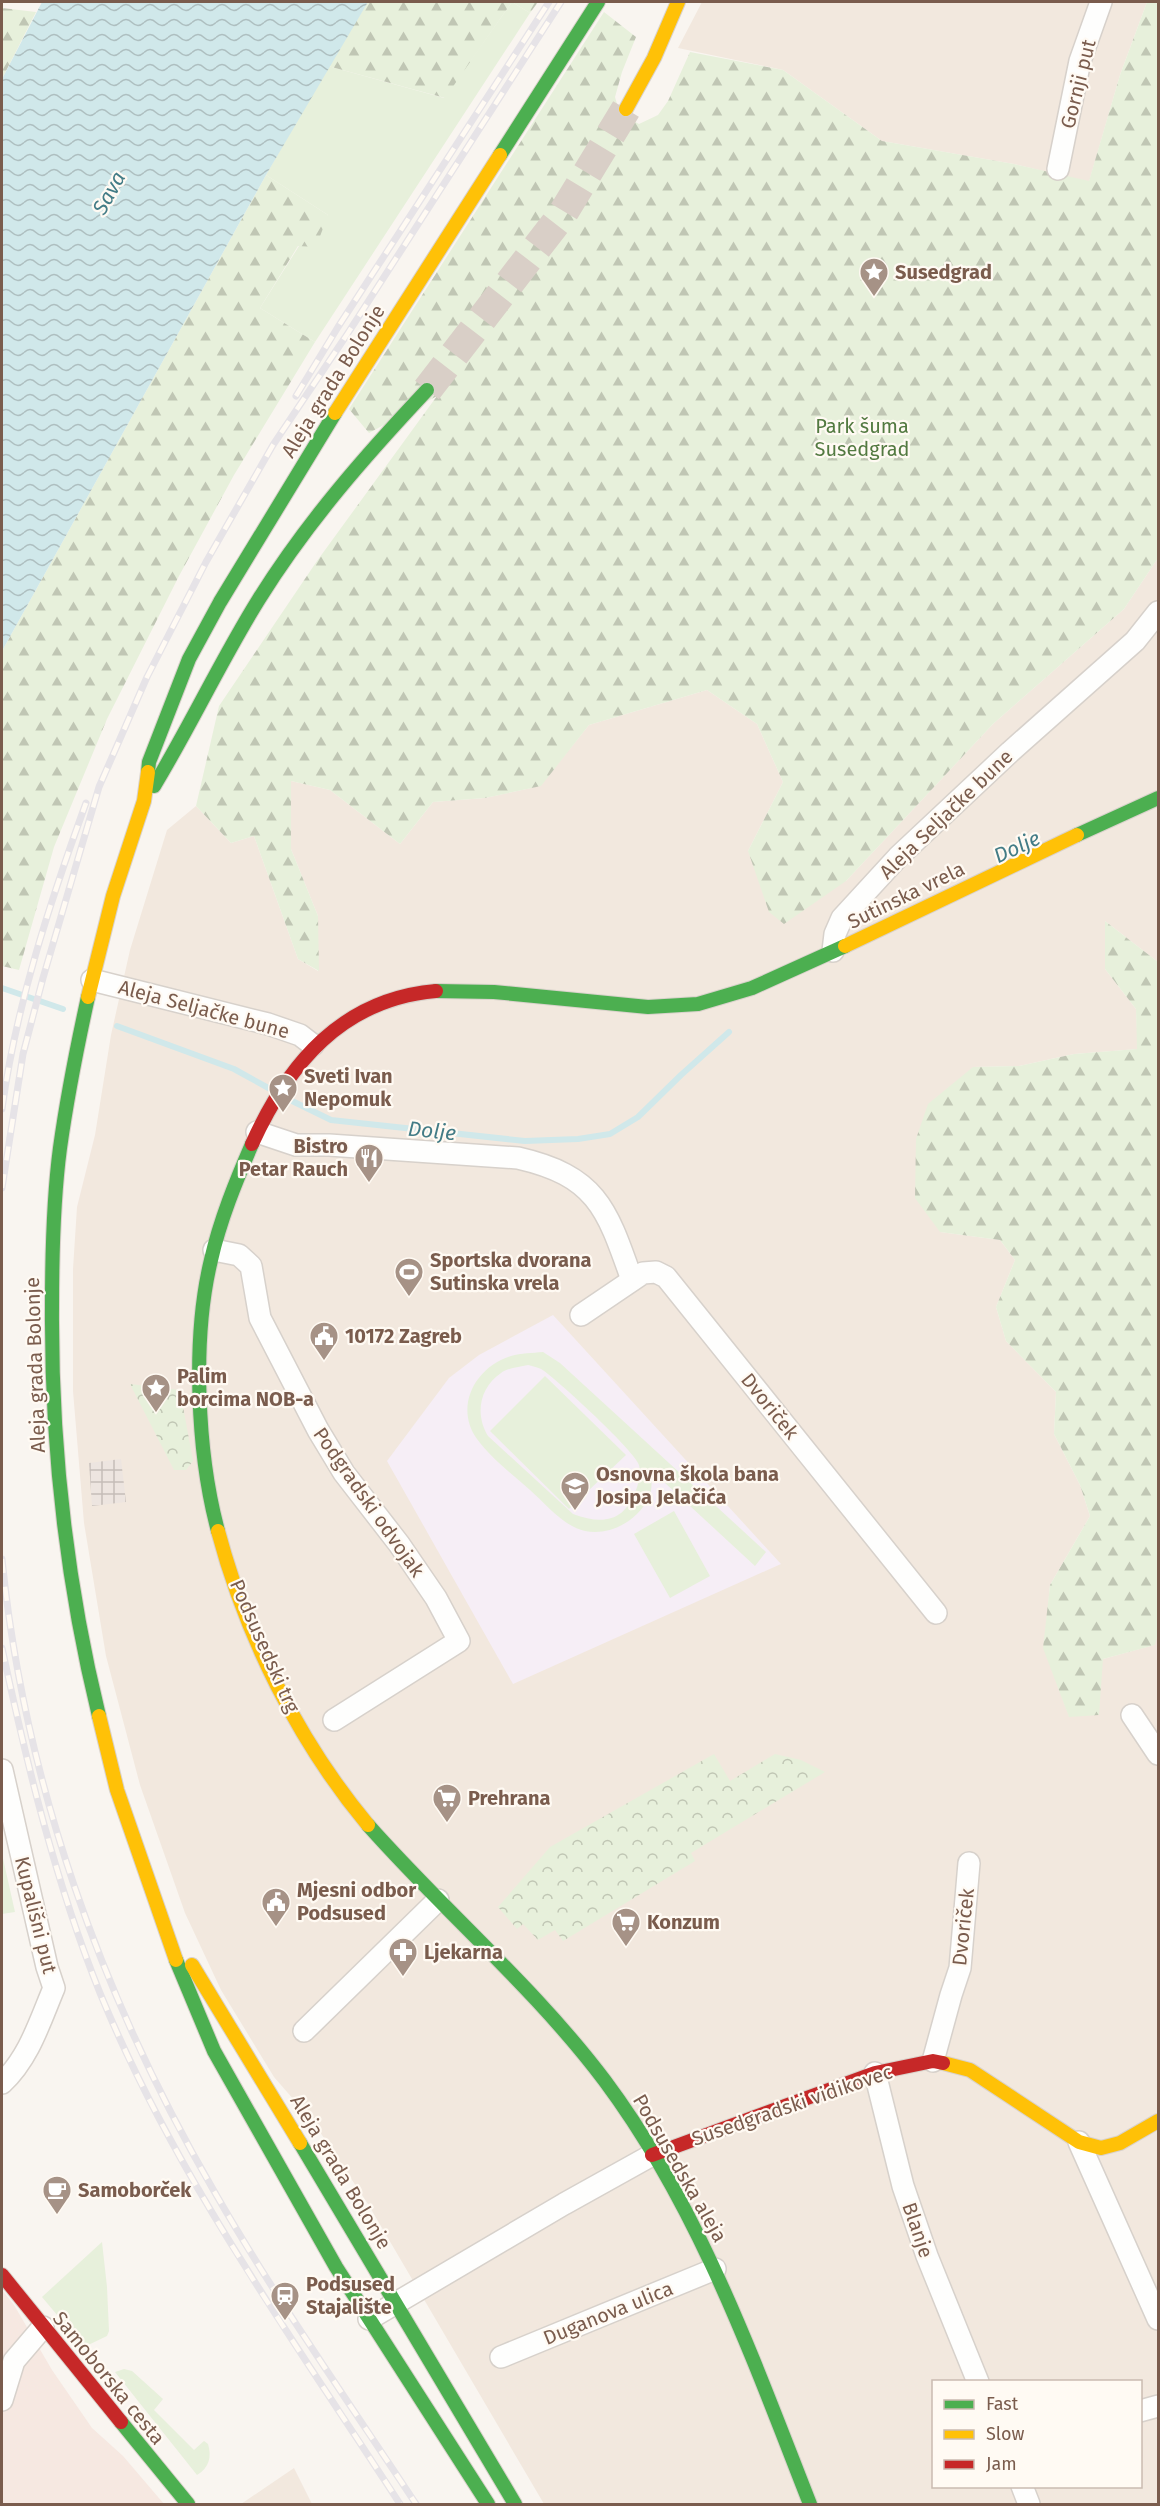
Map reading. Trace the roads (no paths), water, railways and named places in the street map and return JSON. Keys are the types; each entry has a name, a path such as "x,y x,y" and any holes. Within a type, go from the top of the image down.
{"main road":[{"name":"Aleja grada Bolonje","path":"488,2505 369,2319 281,2173 214,2051 185,1985 166,1925 148,1881 117,1790 81,1642 63,1527 51,1383 52,1246 60,1149 92,980 113,897 144,801 149,762 189,659 220,602 324,430 598,2"},
{"path":"626,109 654,58 678,2"},
{"name":"Aleja grada Bolonje","path":"144,801 180,742 238,633 274,576 319,513 363,459 427,390"},
{"name":"Sutinska vrela","path":"833,951 1022,860 1158,798"},
{"name":"Aleja Seljačke bune","path":"257,1132 293,1068 314,1045 333,1029 392,1000 417,993 453,990 648,1007 679,1007 708,1002 743,991 833,951"},
{"name":"Podsusedski trg","path":"257,1132 238,1178 214,1250 207,1283 200,1402 206,1475 215,1521 232,1577 260,1646 316,1754 343,1795 376,1835 438,1900"},
{"name":"Podsusedska aleja","path":"438,1900 544,2010 623,2106 715,2269 810,2505"},
{"name":"Aleja grada Bolonje","path":"166,1925 396,2302 515,2505"},
{"name":"Susedgradski vidikovec","path":"652,2155 875,2073 933,2061 969,2070 1079,2142 1101,2148 1120,2143 1158,2121"},
{"name":"Samoborska cesta","path":"2,2275 188,2505"}],"street":[{"name":"Gornji put","path":"1058,168 1080,61 1101,2"},
{"name":"Aleja Seljačke bune","path":"833,951 835,934 842,918 898,857 1010,752 1135,641 1158,612"},
{"name":"Aleja Seljačke bune","path":"92,980 268,1024 300,1035 314,1045"},
{"path":"257,1132 296,1145 329,1145 506,1157 542,1164 571,1176 596,1198 612,1223 632,1280"},
{"name":"Podgradski odvojak","path":"214,1250 239,1255 251,1266 261,1318 318,1430 344,1473 436,1598 459,1641 334,1720"},
{"name":"Dvoriček","path":"582,1315 643,1273 656,1272 666,1277 936,1613"},
{"path":"1132,1715 1158,1754"},
{"name":"Kupališni put","path":"2,1770 47,1967 54,1988 18,2066 2,2083"},
{"name":"Dvoriček","path":"933,2061 960,1968 969,1863"},
{"path":"304,2031 438,1900"},
{"name":"Blanje","path":"875,2073 903,2186 927,2256 977,2380"},
{"path":"1079,2142 1158,2319"},
{"name":"Susedgradski vidikovec","path":"369,2319 652,2155"},
{"name":"Duganova ulica","path":"501,2357 715,2269"},
{"path":"2,2400 14,2361 43,2327"},
{"path":"1142,2410 1158,2406"},
{"path":"1022,2488 1029,2505"}],"water":[{"name":"Sava","path":"42,2 368,2 266,175 2,651 2,79"}],"waterway":[{"name":"Dolje","path":"2,988 63,1009"},
{"name":"Dolje","path":"117,1026 234,1069 272,1090"},
{"name":"Dolje","path":"286,1098 331,1120 525,1141 578,1139 610,1134 638,1117 729,1032"}],"tunnel":[{"path":"427,390 562,215 626,109"}],"railway":[{"path":"296,396 338,327 549,2"},
{"path":"2,1188 23,1054 43,978 99,787 147,677 206,562 273,445 348,333 561,2"},
{"path":"2,1109 25,993 60,878 86,803"},
{"path":"2,1559 13,1642 29,1724 49,1806 74,1886 137,2042 174,2118 238,2231 287,2310 416,2504"},
{"path":"2,1648 32,1779 69,1908 100,1993 130,2061 163,2127 238,2255 400,2504"}],"place":[{"name":"Susedgrad","path":"874,298"},
{"name":"Sveti Ivan Nepomuk","path":"283,1114"},
{"name":"Bistro Petar Rauch","path":"369,1184"},
{"name":"Sportska dvorana Sutinska vrela","path":"409,1298"},
{"name":"10172 Zagreb","path":"324,1362"},
{"name":"Palim borcima NOB-a","path":"156,1414"},
{"name":"Osnovna škola bana Josipa Jelačića","path":"575,1512"},
{"name":"Prehrana","path":"447,1824"},
{"name":"Mjesni odbor Podsused","path":"276,1928"},
{"name":"Konzum","path":"626,1948"},
{"name":"Ljekarna","path":"403,1978"},
{"name":"Samoborček","path":"57,2216"},
{"name":"Podsused Stajalište","path":"285,2322"}],"park label":[{"name":"Park šuma Susedgrad","path":"862,438"}]}
